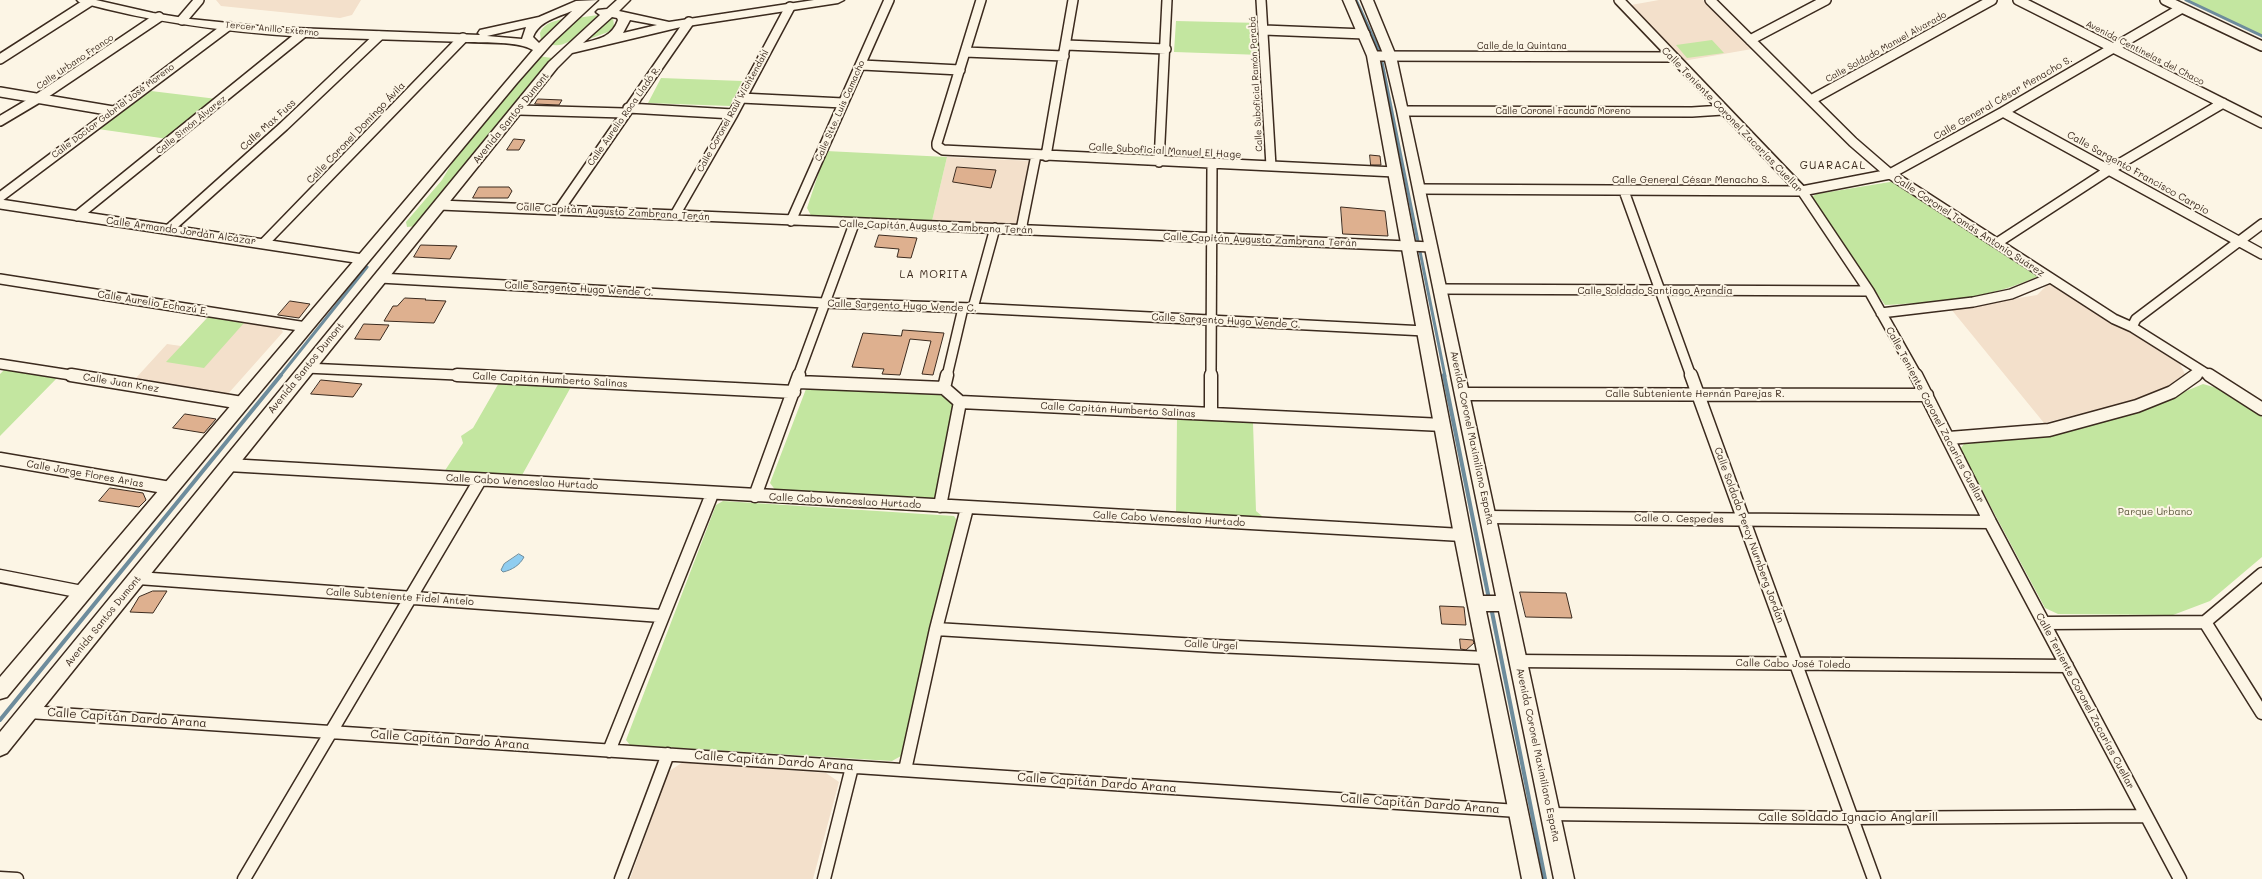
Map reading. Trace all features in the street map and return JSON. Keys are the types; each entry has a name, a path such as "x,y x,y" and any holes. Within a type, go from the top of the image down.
{"street":[{"path":"182,20 199,0"},
{"path":"535,46 528,33 533,26 587,0"},
{"path":"0,691 409,202 520,73 535,46 580,12 592,0"},
{"name":"Avenida Santos Dumont","path":"0,747 138,578 306,368 519,110 540,82 568,50 606,12 624,0"},
{"path":"629,0 629,7 638,19"},
{"path":"603,42 685,22 838,0"},
{"name":"Calle Stte. Luis Camacho","path":"791,221 843,103 862,65 889,0"},
{"path":"862,65 960,70 981,0"},
{"path":"1046,156 1073,0"},
{"path":"1159,162 1166,49 1167,0"},
{"name":"Calle Suboficial Ramón Parabá","path":"1261,0 1271,166"},
{"name":"Avenida Coronel Maximiliano España","path":"1349,0 1365,34 1381,56 1395,172 1419,247 1441,289 1488,517 1490,603 1486,658 1532,879"},
{"name":"Avenida Coronel Maximiliano España","path":"1366,0 1381,56 1403,111 1419,189 1419,247 1425,331 1462,535 1490,603 1518,661 1549,814 1564,879"},
{"name":"Calle Teniente Coronel Zacarías Cuellar","path":"1619,0 1802,192 1869,291 1927,395 1990,522 2180,879"},
{"name":"Calle Coronel Tomás Antonio Suárez","path":"1710,0 1811,100 1890,174 2114,319 2132,327 2262,409"},
{"path":"1750,40 1826,0"},
{"name":"Calle Soldado Manuel Alvarado","path":"1811,100 1992,0"},
{"name":"Avenida Centinelas del Chaco","path":"2018,0 2262,123"},
{"path":"2165,0 2262,46"},
{"path":"0,58 86,1"},
{"name":"Tercer Anillo Externo","path":"86,1 159,17 228,26 303,32 506,40 535,46 568,50 603,42"},
{"name":"Calle Coronel Raúl Wichtendahl","path":"675,215 733,114 790,7"},
{"name":"Calle General César Menacho S.","path":"1419,189 1802,192 1890,174 2003,112 2182,8"},
{"path":"547,18 580,12 606,12 659,22 685,22"},
{"path":"540,82 621,29 624,20 622,15"},
{"name":"Calle Urbano Franco","path":"0,121 36,99 159,17"},
{"name":"Tercer Anillo Externo","path":"463,38 547,18"},
{"name":"Calle Aurelio Roca Lladó R.","path":"559,210 685,22"},
{"name":"Calle Doctor Gabriel José Moreno","path":"0,197 228,26"},
{"path":"1264,30 1365,34"},
{"name":"Calle Simón Álvarez","path":"77,216 303,32"},
{"name":"Calle Max Fuss","path":"169,229 284,126 379,36"},
{"name":"Calle Coronel Domingo Ávila","path":"264,243 463,38"},
{"path":"506,40 518,45 524,52 525,61 520,73"},
{"path":"1066,44 1166,49"},
{"path":"965,52 1064,56"},
{"name":"Calle de la Quintana","path":"1381,56 1672,56"},
{"name":"Calle Suboficial Manuel El Hage","path":"960,70 937,143 939,148 948,151 1395,172"},
{"path":"0,92 113,111"},
{"path":"741,98 843,103"},
{"path":"1997,243 2109,170 2222,103"},
{"path":"519,110 733,114"},
{"name":"Calle Coronel Facundo Moreno","path":"1403,111 1692,112 1723,110"},
{"name":"Calle Sargento Francisco Carpio","path":"2003,112 2262,254"},
{"path":"1021,230 1036,155"},
{"path":"1211,414 1212,321 1210,238 1212,164"},
{"name":"Calle Soldado Percy Nurnberg Jordán","path":"1624,191 1874,879"},
{"path":"409,202 398,231 404,233 418,231"},
{"name":"Calle Armando Jordán Alcázar","path":"0,204 362,259"},
{"name":"Calle Capitán Augusto Zambrana Terán","path":"440,205 854,224 995,228 1419,247"},
{"path":"755,496 798,382 824,303 854,224"},
{"path":"2132,327 2136,319 2262,224"},
{"path":"944,388 968,308 995,228"},
{"path":"380,238 394,236 401,239 400,246 390,265"},
{"name":"Calle Sargento Hugo Wende C.","path":"380,278 824,303 968,308 1425,331"},
{"path":"1881,313 1973,302 2011,294 2050,278"},
{"name":"Calle Aurelio Echazú E.","path":"0,279 306,327"},
{"name":"Calle Soldado Santiago Arandia","path":"1441,289 1869,291"},
{"name":"Calle Juan Knez","path":"0,364 242,403"},
{"name":"Calle Capitán Humberto Salinas","path":"306,368 794,392"},
{"path":"1949,438 2049,430 2129,408 2172,392 2202,371"},
{"path":"798,382 944,388 960,402 940,506"},
{"name":"Calle Subteniente Hernán Parejas R.","path":"1462,394 1698,393 1927,395"},
{"name":"Calle Capitán Humberto Salinas","path":"960,402 1443,426"},
{"name":"Calle Jorge Flores Arias","path":"0,459 170,488"},
{"name":"Calle Cabo Wenceslao Hurtado","path":"228,465 712,494 1462,535"},
{"path":"244,879 480,480"},
{"path":"609,751 661,616 712,494"},
{"path":"905,770 936,629 967,508"},
{"name":"Calle O. Cespedes","path":"1488,517 1990,522"},
{"path":"2044,623 2205,622 2262,574"},
{"path":"0,576 82,592"},
{"name":"Calle Subteniente Fidel Antelo","path":"138,578 661,616"},
{"path":"2205,622 2262,713"},
{"name":"Calle Urgel","path":"936,629 1206,645 1486,658"},
{"name":"Calle Cabo José Toledo","path":"1518,661 2067,666"},
{"name":"Calle Capitán Dardo Arana","path":"29,712 1518,811"},
{"path":"621,879 668,754"},
{"path":"824,879 852,767"},
{"name":"Calle Soldado Ignacio Anglarill","path":"1549,814 1852,818 2146,816"},
{"path":"0,878 17,879"}],"shaded area":[{"path":"216,0 361,0 352,15 340,18 221,6"},
{"path":"1659,0 1703,0 1752,49 1683,61 1631,5"},
{"path":"947,157 1033,161 1022,225 932,221"},
{"path":"2054,284 2180,364 2185,374 2168,386 2135,400 2044,423 1951,309 2037,295 2047,285"},
{"path":"208,317 280,328 283,332 227,395 135,379 167,344 181,346"},
{"path":"683,762 826,773 839,782 813,879 630,879 668,772"}],"green space":[{"path":"2186,0 2262,0 2262,36"},
{"path":"598,15 570,41 556,45 549,44 577,18"},
{"path":"610,16 613,17 614,26 608,32 581,42"},
{"path":"563,19 541,41 540,33 544,27"},
{"path":"1176,21 1261,23 1262,55 1174,52"},
{"path":"1712,40 1724,53 1687,58 1676,45"},
{"path":"538,56 552,58 417,226 407,227 406,222 442,180 455,158"},
{"path":"661,78 742,81 730,106 648,103"},
{"path":"151,91 217,99 168,139 98,129"},
{"path":"826,151 947,157 932,221 814,221 807,208"},
{"path":"1895,182 2041,275 2003,289 1964,298 1945,301 1885,305 1813,201 1813,196 1817,194"},
{"path":"208,317 244,323 204,368 166,362"},
{"path":"6,368 58,377 0,436 0,374"},
{"path":"500,381 572,385 521,477 444,472 463,443 461,436 473,428"},
{"name":"Parque Urbano","path":"2203,384 2224,390 2262,417 2262,557 2210,601 2173,615 2058,614 2045,608 1962,453 1961,448 1964,444 2051,434 2141,410"},
{"path":"817,386 941,392 955,405 936,497 923,502 776,491 770,483 806,389"},
{"path":"1177,418 1253,423 1256,511 1262,516 1261,520 1176,515"},
{"path":"723,501 954,516 958,522 901,756 892,761 630,745 626,740 716,505"}],"water":[{"path":"519,554 524,557 518,565 503,572 501,570 504,564"}],"building":[{"path":"538,99 562,100 559,105 535,104"},
{"path":"514,139 525,140 519,150 507,150"},
{"path":"1370,155 1380,156 1381,165 1371,165"},
{"path":"957,167 996,170 991,188 953,182"},
{"path":"479,187 509,187 512,191 508,198 473,198"},
{"path":"1341,207 1385,211 1388,236 1343,234"},
{"path":"879,235 917,238 911,258 897,257 899,249 875,247"},
{"path":"421,245 457,246 450,259 414,257"},
{"path":"405,298 446,301 434,323 384,321 393,306 397,306"},
{"path":"290,301 310,304 299,318 278,315"},
{"path":"364,324 389,325 380,340 355,339"},
{"path":"903,330 944,333 933,375 922,374 931,341 910,339 900,375 882,374 884,369 852,367 863,333 901,336"},
{"path":"321,380 362,384 353,397 311,394"},
{"path":"185,414 216,419 204,433 173,428"},
{"path":"110,488 143,493 146,500 139,507 99,501"},
{"path":"153,591 167,591 153,613 130,612 139,597"},
{"path":"1520,592 1566,593 1572,618 1526,617"},
{"path":"1440,606 1464,607 1466,625 1442,624"},
{"path":"1460,639 1473,640 1474,643 1466,650 1461,649"}],"waterway":[{"path":"1356,0 1379,50 1382,62 1445,376"},
{"path":"2186,0 2262,36"},
{"path":"280,376 367,267"},
{"path":"0,720 281,375"},
{"path":"1444,375 1489,599"},
{"path":"1491,607 1545,879"}],"district":[{"name":"GUARACAL","path":"1833,166"},
{"name":"LA MORITA","path":"934,275"}]}
